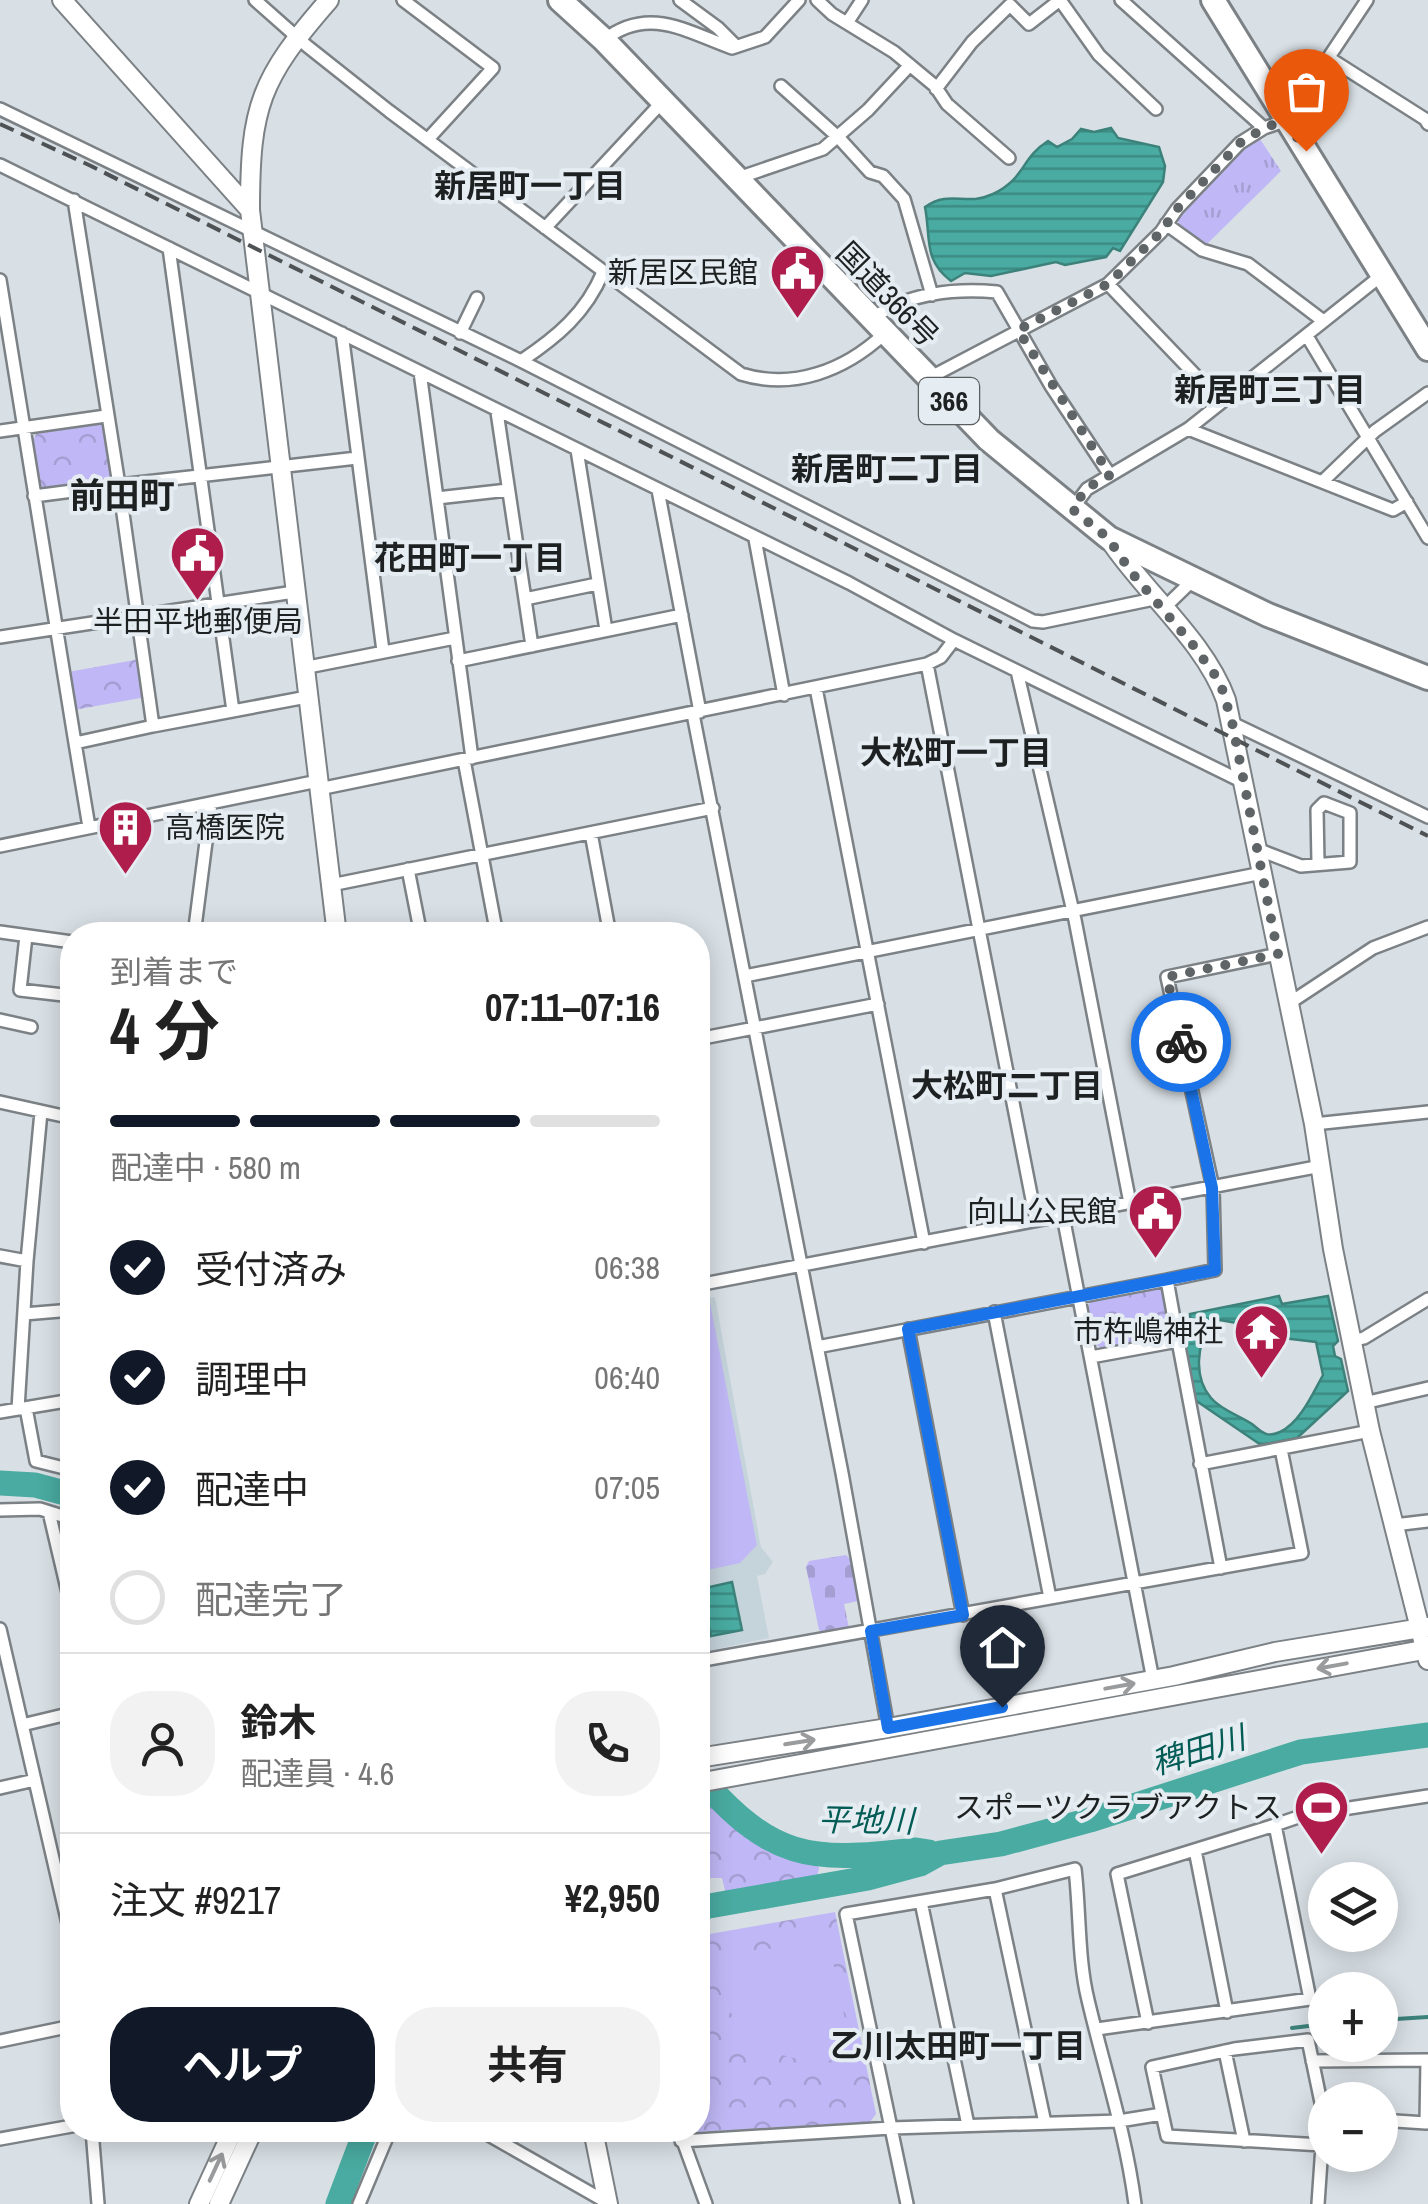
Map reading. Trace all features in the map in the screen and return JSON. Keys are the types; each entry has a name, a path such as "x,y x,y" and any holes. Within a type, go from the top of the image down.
{"highway":[{"name":"国道366号","path":"560,0 604,40 989,440 1108,538 1268,615 1428,678"},
{"path":"1221,4 1286,120 1428,349"}],"street":[{"path":"62,0 250,210"},
{"path":"255,0 297,38 727,366 754,378 784,382 814,376 870,348 889,307 955,289 997,292 1110,475"},
{"path":"402,0 493,68 429,138"},
{"path":"680,0 736,46"},
{"path":"604,40 623,26 644,23 690,28 719,43 736,46 765,37 799,0"},
{"path":"817,0 910,65 936,88 947,104 1010,158"},
{"path":"848,23 862,0"},
{"path":"936,88 1008,2 1029,24 1060,0 1099,54 1156,108"},
{"path":"1122,0 1264,128"},
{"path":"927,379 1108,284 1240,143 1286,120 1367,0"},
{"path":"322,2 271,76 257,110 251,137 250,210 335,922"},
{"path":"1330,58 1427,119"},
{"path":"736,179 823,150 910,65"},
{"path":"781,86 870,172 883,176 904,199 932,295"},
{"path":"546,228 663,101"},
{"path":"0,109 521,362 1033,621 1158,604 1194,579"},
{"path":"0,164 1243,782"},
{"path":"74,200 154,726"},
{"path":"1166,224 1202,250 1248,264 1322,320"},
{"path":"169,248 233,711"},
{"path":"521,362 571,322 590,299 603,272"},
{"path":"1072,509 1087,488 1188,429 1382,275"},
{"path":"0,280 90,827"},
{"path":"1108,284 1221,402"},
{"path":"460,333 478,298"},
{"path":"342,333 383,651"},
{"path":"1307,336 1428,538"},
{"path":"420,372 468,759 495,922"},
{"path":"1322,482 1368,437 1428,393"},
{"path":"497,412 532,646"},
{"path":"0,431 106,416"},
{"path":"1188,429 1393,510 1407,502"},
{"path":"577,450 606,630"},
{"path":"34,496 357,458"},
{"path":"437,498 508,490"},
{"path":"658,490 713,808 888,1728"},
{"path":"710,1780 1427,1652 1424,1627 1364,1403 1314,1124 1232,722 1220,682 1108,538"},
{"path":"755,539 784,695"},
{"path":"525,598 598,584"},
{"path":"0,636 294,592"},
{"path":"458,661 682,615"},
{"path":"303,668 455,638"},
{"path":"0,843 468,759 784,695 927,664 940,658 954,640"},
{"path":"927,664 1036,1220"},
{"path":"1017,671 1072,911 1130,1203"},
{"path":"816,688 924,1242"},
{"path":"75,743 306,696"},
{"path":"1232,722 1428,817"},
{"path":"196,922 211,803"},
{"path":"1258,849 1300,866 1350,862 1350,813 1342,808 1324,804 1317,810 1318,863"},
{"path":"331,885 713,808"},
{"path":"591,833 608,922"},
{"path":"408,869 418,922"},
{"path":"745,976 1262,873"},
{"path":"1288,1004 1373,948 1428,927"},
{"path":"0,932 60,940"},
{"path":"26,936 20,990 60,995"},
{"path":"817,1347 1215,1270 1212,1188 1167,977 1278,954"},
{"path":"710,1037 878,1004"},
{"path":"0,1020 32,1027"},
{"path":"0,1102 60,1116"},
{"path":"41,1112 27,1261 22,1409 36,1461 60,1467"},
{"path":"1314,1124 1428,1112"},
{"path":"710,1283 1321,1166"},
{"path":"1063,1216 1154,1680"},
{"path":"0,1256 27,1261"},
{"path":"1167,1280 1221,1568"},
{"path":"1352,1341 1364,1338 1428,1299"},
{"path":"24,1314 60,1311"},
{"path":"994,1312 1050,1598"},
{"path":"908,1329 963,1615"},
{"path":"1091,1357 1178,1341"},
{"path":"1364,1403 1428,1388"},
{"path":"0,1412 60,1402"},
{"path":"1200,1464 1370,1431"},
{"path":"710,1659 1302,1553 1281,1449"},
{"path":"0,1510 14,1508 60,1515"},
{"path":"50,1512 60,1557"},
{"path":"1394,1525 1428,1520"},
{"path":"710,1755 888,1728 1154,1680 1275,1652 1424,1627"},
{"path":"0,1629 60,1883"},
{"path":"22,1725 60,1716"},
{"path":"0,1788 35,1780"},
{"path":"1148,2023 1117,1874 1304,1815 1428,1796"},
{"path":"1097,2030 1310,1999 1275,1825"},
{"path":"1194,1850 1228,2012"},
{"path":"907,2204 846,1914 995,1888 1075,1869 1082,1966 1135,2204"},
{"path":"995,1888 1044,2123"},
{"path":"921,1902 968,2126"},
{"path":"3,2037 60,2028"},
{"path":"1308,2040 1225,2051 1152,2067 1167,2136 1308,2144"},
{"path":"1225,2051 1244,2141"},
{"path":"1398,2060 1427,2060 1426,2123 1398,2121"},
{"path":"710,2134 1119,2121 1162,2114"},
{"path":"0,2139 60,2128"},
{"path":"93,2142 98,2204"},
{"path":"199,2204 228,2142"},
{"path":"219,2204 247,2142"},
{"path":"359,2204 385,2142"},
{"path":"501,2142 609,2204"},
{"path":"511,2142 512,2148"},
{"path":"596,2142 609,2204"},
{"path":"683,2142 706,2204"},
{"path":"1318,2204 1320,2172"}],"shaded area":[{"path":"1111,128 1118,138 1159,147 1165,166 1163,182 1120,251 1113,248 1106,257 1065,265 1056,262 991,276 965,273 951,281 942,273 932,257 925,207 943,199 974,199 993,194 1011,182 1048,141 1057,147 1081,129 1094,132"},
{"path":"1279,1296 1282,1304 1328,1296 1338,1341 1333,1346 1335,1356 1341,1359 1348,1391 1297,1438 1261,1445 1195,1400 1184,1339 1191,1329 1190,1314","holes":["1220,1320 1242,1324 1266,1336 1316,1342 1323,1375 1300,1415 1275,1434 1264,1433 1220,1406 1201,1380 1200,1350 1211,1323"]},
{"path":"715,1297 761,1547 773,1562 765,1574 757,1576 769,1638 710,1650 710,1298"},
{"path":"732,1582 742,1630 711,1636 710,1587"}],"green space":[{"path":"1258,136 1281,171 1207,244 1183,230 1176,218 1243,146"},
{"path":"103,423 111,476 107,481 45,489 41,486 32,443 37,432"},
{"path":"140,659 146,697 74,710 68,672"},
{"path":"1158,1288 1163,1291 1171,1330 1168,1335 1102,1348 1096,1345 1090,1302"},
{"path":"710,1303 757,1545 740,1563 710,1569"},
{"path":"846,1555 858,1601 844,1604 849,1628 823,1633 819,1630 806,1567 809,1561"},
{"path":"710,1797 784,1853 817,1860 819,1869 816,1879 726,1895 722,1878 710,1878"},
{"path":"835,1912 876,2114 870,2122 710,2131 710,1934"},
{"path":"818,1938 830,1948 853,2057 800,2059 759,2043 729,2010 711,1962"}],"waterway":[{"name":"平地川","path":"0,1483 35,1485 60,1492"},
{"name":"稗田川","path":"710,1906 868,1878 920,1864 940,1853 1001,1844 1090,1820 1301,1752 1428,1735"},
{"name":"平地川","path":"710,1788 748,1824 794,1849 847,1856 929,1852"},
{"path":"1398,2019 1428,2017"},
{"path":"1292,2028 1308,2026"},
{"name":"稗田川","path":"338,2204 361,2142"}],"railway":[{"path":"0,124 91,166 1428,836"}],"way so far":[{"path":"1181,1042 1167,977 1278,954 1232,722 1220,682 1193,645 1131,572 1108,538 1072,509 1087,488 1110,475 1018,330 1108,284 1161,232 1177,209 1240,143 1264,128 1286,120 1306,151"}],"place":[{"name":"新居区民館","path":"797,321"},
{"name":"半田平地郵便局","path":"198,602"},
{"name":"高橋医院","path":"126,876"},
{"name":"向山公民館","path":"1156,1260"},
{"name":"市杵嶋神社","path":"1262,1380"},
{"name":"スポーツクラブアクトス","path":"1321,1856"}],"district":[{"name":"新居町一丁目","path":"530,185"},
{"name":"新居町三丁目","path":"1270,389"},
{"name":"新居町二丁目","path":"887,468"},
{"name":"前田町","path":"122,495"},
{"name":"花田町一丁目","path":"470,557"},
{"name":"大松町一丁目","path":"956,752"},
{"name":"大松町二丁目","path":"1007,1085"},
{"name":"乙川太田町一丁目","path":"958,2045"}],"route":[{"path":"1002,1707 888,1728 871,1631 963,1615 908,1329 1215,1270 1212,1188 1181,1042"}]}
